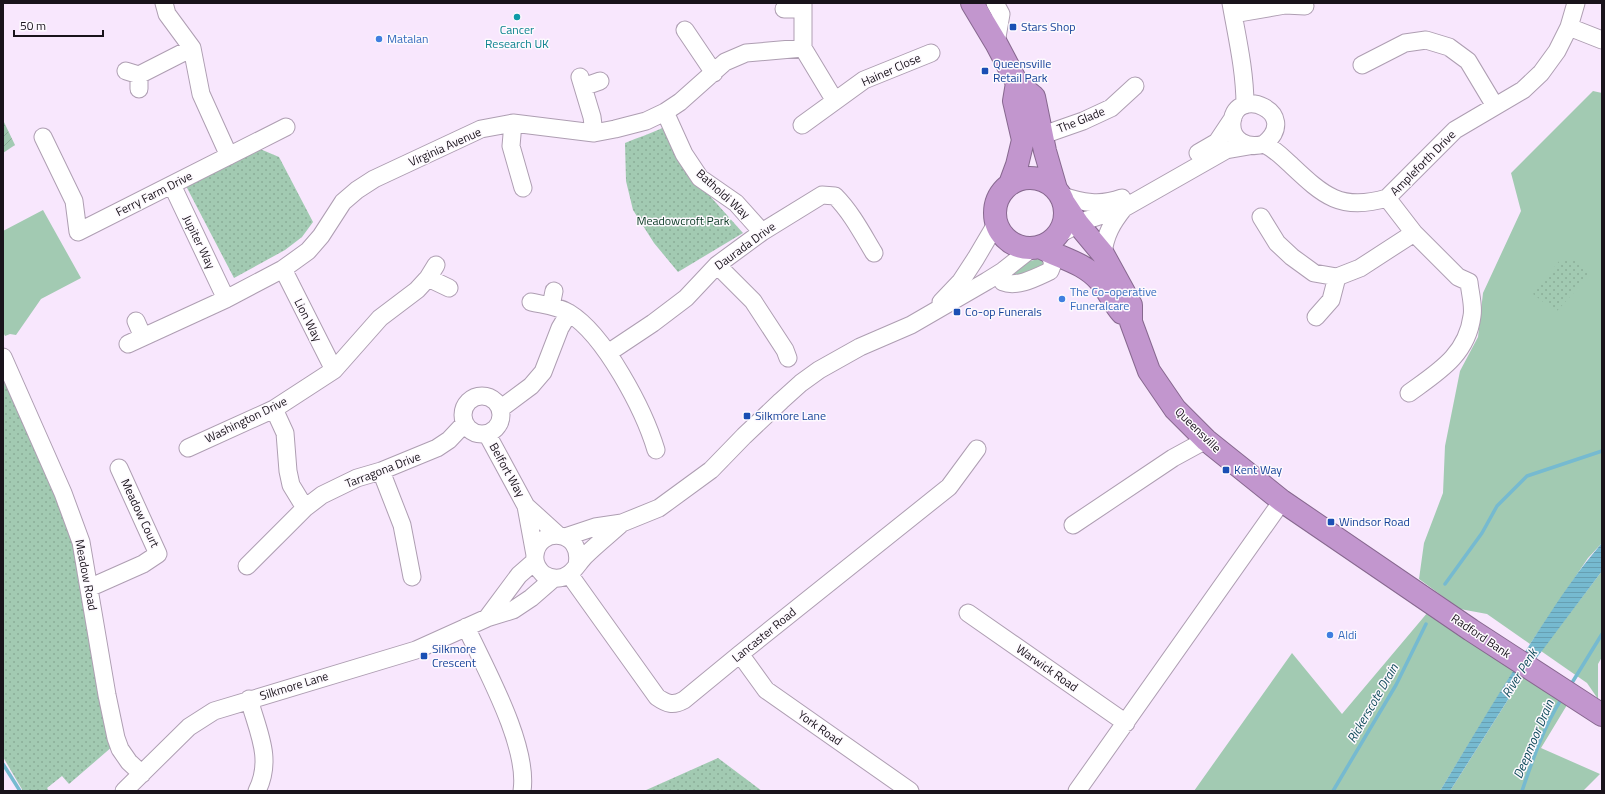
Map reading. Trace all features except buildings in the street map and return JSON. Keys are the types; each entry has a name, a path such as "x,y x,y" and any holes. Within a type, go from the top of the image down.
{"highway":[{"path":"972,3 996,43 1017,83 1034,97 1043,135 1045,151 1060,196 1065,218 1062,228 1044,246"},
{"path":"1010,184 1017,165 1023,140 1014,101 1017,83"},
{"path":"1060,196 1042,180 1023,178 1010,184 1001,193 995,208 996,224 999,231 1010,242 1024,248 1044,246 1088,270 1099,280 1118,308 1131,322"},
{"name":"Queensville","path":"1060,196 1078,224 1103,254 1131,305 1131,322 1149,371 1175,409 1206,440 1282,501 1440,608"},
{"name":"Radford Bank","path":"1440,608 1602,716"}],"street":[{"path":"164,3 167,14 192,48 201,94 229,156"},
{"path":"995,3 1001,14 996,43"},
{"name":"Ampleforth Drive","path":"1233,118 1233,130 1235,137 1242,143 1263,147 1317,190 1335,199 1356,204 1373,202 1387,198 1455,130 1523,90 1541,73 1557,51 1569,28 1576,3"},
{"path":"1250,100 1232,8 1285,5 1305,6"},
{"path":"784,9 803,6 803,48 835,101"},
{"path":"1569,28 1602,40"},
{"path":"685,30 714,73"},
{"path":"1362,65 1406,43 1426,40 1449,47 1468,61 1495,106"},
{"path":"135,78 192,48"},
{"name":"Virginia Avenue","path":"136,321 136,341 226,299 283,269 308,251 321,236 343,202 357,190 374,179 481,129 513,123 594,132 615,129 646,121 664,112 680,102 725,62 746,53 803,48"},
{"name":"Hainer Close","path":"807,116 835,101 864,80 931,53"},
{"path":"594,132 592,117 582,82 600,81"},
{"name":"The Glade","path":"1043,135 1082,121 1111,108 1135,86"},
{"path":"1060,196 1086,203 1107,203 1122,198 1217,142 1236,112 1250,100"},
{"path":"1003,271 1004,282 1009,284 1020,283 1040,276 1050,271 1053,262 1044,246 1078,224 1124,208 1226,150 1263,147 1270,139 1274,130 1275,121 1272,114 1263,106 1250,100"},
{"name":"Batholdi Way","path":"664,112 684,154 700,178 736,203 762,232"},
{"path":"513,123 511,146 524,188"},
{"name":"Ferry Farm Drive","path":"43,137 74,201 78,232 286,127"},
{"name":"Jupiter Way","path":"172,185 226,299"},
{"name":"Daurada Drive","path":"608,353 653,323 686,298 717,265 762,232 822,195 835,196 852,216 874,253"},
{"path":"1387,198 1414,233 1458,277 1469,282 1473,315 1467,337 1450,363 1409,393"},
{"path":"1103,254 1105,240 1111,224 1124,208"},
{"path":"1261,217 1277,244 1292,257 1314,273 1337,277 1360,268 1414,233"},
{"name":"Silkmore Lane","path":"932,312 961,281 996,224"},
{"name":"Silkmore Lane","path":"487,618 519,575 535,558 537,546 545,538 552,535 562,536 595,527 622,523 659,508 711,470 781,401 801,383 819,370 860,347 911,325 1044,246"},
{"path":"717,265 753,302 785,350 788,358"},
{"name":"Lion Way","path":"283,269 334,370"},
{"name":"Washington Drive","path":"188,448 274,409 334,370 380,318 417,290 432,271 449,288"},
{"path":"1316,317 1331,300 1337,277"},
{"path":"531,302 553,298 568,313 582,323 608,353 630,389 656,450"},
{"path":"500,409 531,386 543,372 560,328 568,313"},
{"name":"Meadow Road","path":"3,357 63,493 80,542 116,738 120,749 129,762 142,774"},
{"path":"481,397 492,399 500,409 500,422 495,429 487,434 476,433 471,430 466,423 464,417 465,408 469,402 475,398 481,397"},
{"path":"274,409 282,422 285,434 288,471 291,485 305,508"},
{"name":"Tarragona Drive","path":"248,566 305,508 322,495 357,478 381,471 437,448 466,423"},
{"name":"Belfort Way","path":"487,434 526,506 535,558"},
{"path":"1073,525 1173,458 1206,440"},
{"name":"Lancaster Road","path":"567,572 657,697 666,704 676,704 684,700 949,487 977,449"},
{"name":"Meadow Court","path":"89,588 143,564 158,554 119,468"},
{"path":"381,471 402,525 412,577"},
{"path":"1077,791 1282,501"},
{"name":"Belfort Way","path":"526,506 562,536"},
{"name":"Silkmore Lane","path":"124,791 189,727 214,711 416,650 487,618 513,610 567,572 622,523"},
{"path":"535,558 542,573 567,572 578,557 577,548 572,542 562,536"},
{"name":"Warwick Road","path":"968,613 1126,723"},
{"path":"466,627 502,704 516,742 523,782 522,791"},
{"name":"York Road","path":"740,654 766,690 910,791"},
{"path":"250,700 265,755 264,770 257,791"}],"green space":[{"path":"1593,91 1602,93 1602,543 1588,558 1530,644 1487,614 1460,609 1419,579 1424,543 1443,493 1445,446 1460,371 1478,337 1483,293 1521,211 1511,173"},
{"path":"3,120 15,145 3,153"},
{"name":"Meadowcroft Park","path":"664,127 692,176 743,233 678,272 654,243 633,210 626,181 625,143"},
{"path":"260,149 279,157 313,222 302,237 285,250 234,278 186,186"},
{"path":"43,210 81,278 41,299 16,335 10,334 5,336 3,332 3,231"},
{"path":"1039,259 1044,260 1044,264 1018,276 1013,274 1012,271 1025,262"},
{"path":"1575,259 1591,274 1556,312 1533,294 1560,260"},
{"path":"3,371 36,443 75,544 113,746 69,784 62,776 47,788 49,791 23,791 3,757"},
{"path":"1602,571 1602,657 1598,664 1598,699 1587,683 1541,651"},
{"path":"1428,612 1514,670 1440,791 1194,791 1292,653 1342,714"},
{"path":"1523,676 1567,705 1541,748 1600,774 1583,791 1450,791"},
{"path":"718,758 762,791 644,791"}],"water":[{"name":"River Penk","path":"1602,543 1602,571 1523,676 1450,791 1440,791 1502,688 1541,627 1578,573"}],"waterway":[{"name":"Rickerscote Drain","path":"1445,584 1482,533 1497,506 1527,476 1602,451"},
{"name":"Rickerscote Drain","path":"1333,791 1396,685 1426,624"},
{"name":"Deepmoor Drain","path":"1570,686 1602,634"},
{"name":"Deepmoor Drain","path":"1522,791 1544,731 1562,698"},
{"path":"3,764 20,791"}],"place":[{"name":"Cancer Research UK","path":"517,17"},
{"name":"Stars Shop","path":"1013,27"},
{"name":"Matalan","path":"379,39"},
{"name":"Queensville Retail Park","path":"985,71"},
{"name":"The Co-operative Funeralcare","path":"1062,299"},
{"name":"Co-op Funerals","path":"957,312"},
{"name":"Silkmore Lane","path":"747,416"},
{"name":"Kent Way","path":"1226,470"},
{"name":"Windsor Road","path":"1331,522"},
{"name":"Aldi","path":"1330,635"},
{"name":"Silkmore Crescent","path":"424,656"}]}
